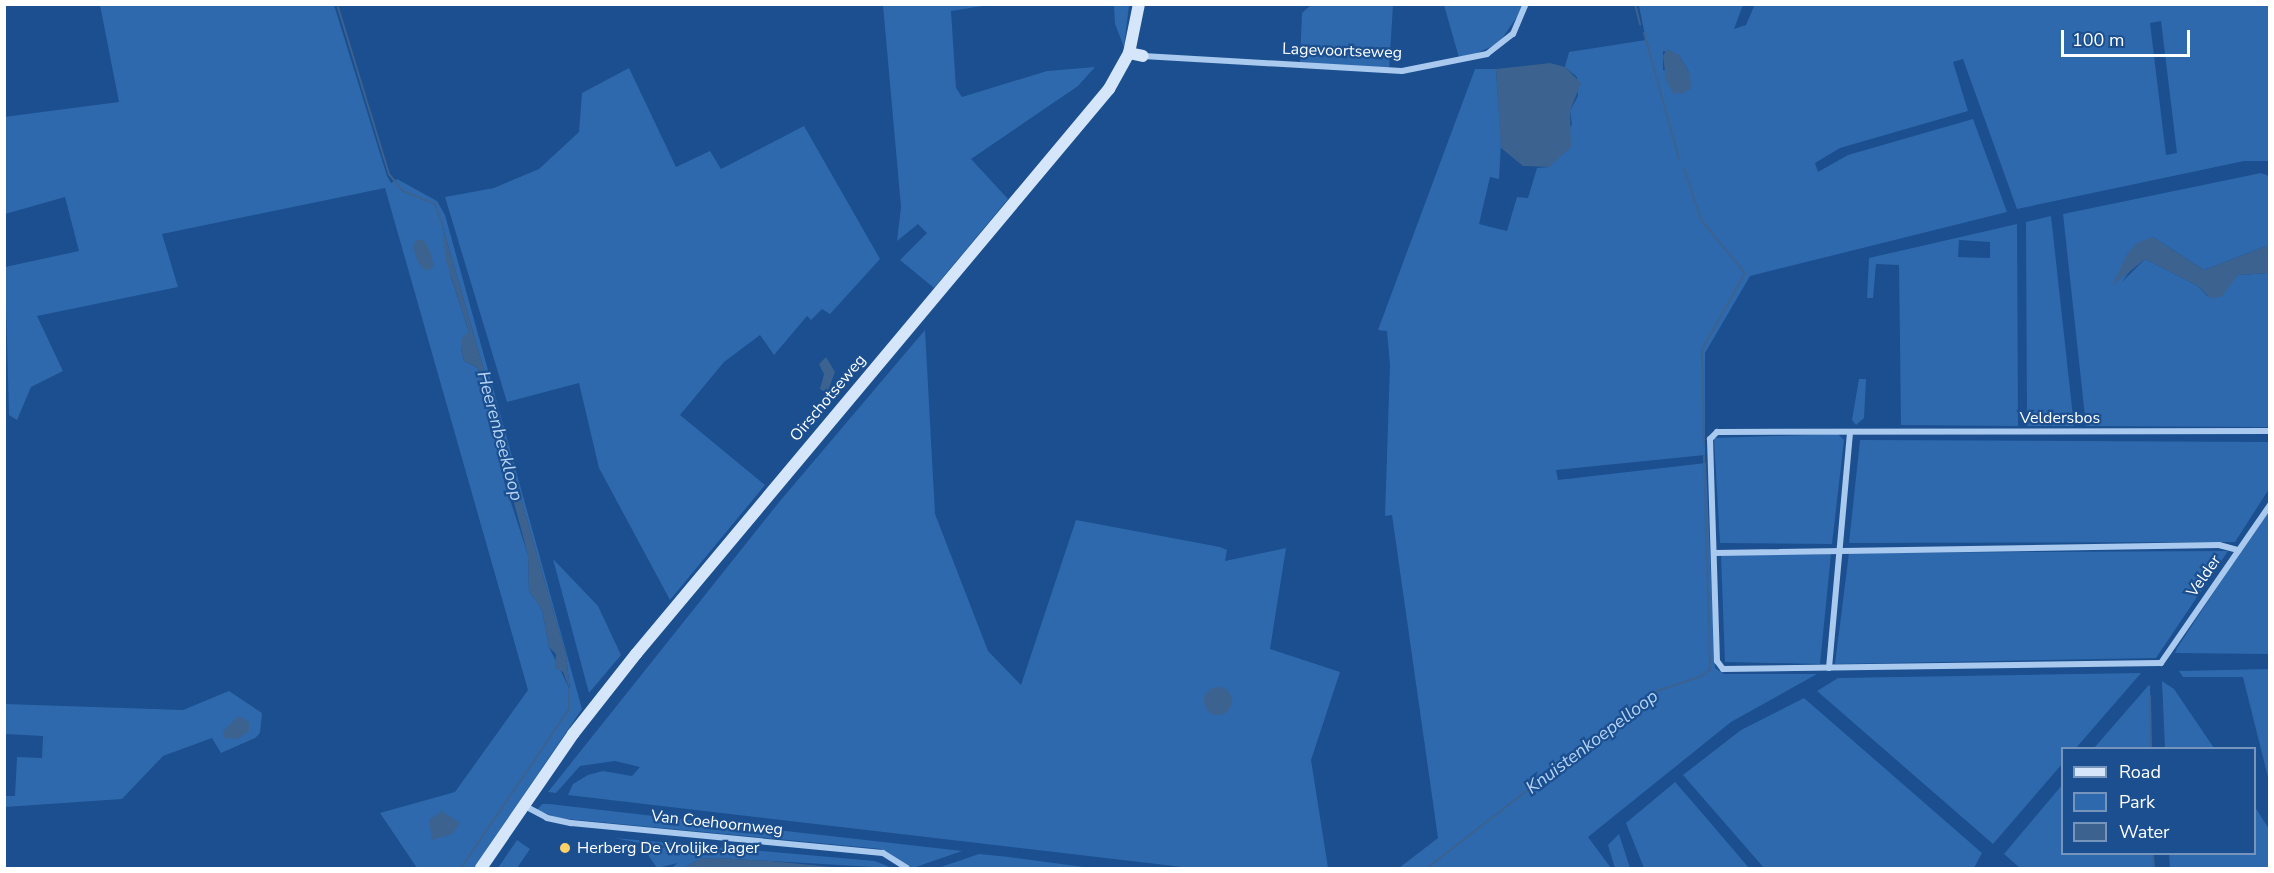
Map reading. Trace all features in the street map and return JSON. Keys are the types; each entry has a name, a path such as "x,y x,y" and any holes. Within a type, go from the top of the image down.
{"street":[{"name":"Oirschotseweg","path":"481,868 523,806 636,654 1109,89 1130,53 1139,4"},
{"name":"Lagevoortseweg","path":"1130,53 1143,56 1402,71 1487,54 1513,34 1526,4"},
{"name":"Veldersbos","path":"2161,663 1828,668 1719,666 1714,553 1713,434 2270,431"},
{"path":"1828,668 1850,432"},
{"name":"Velder","path":"2161,663 2270,505"},
{"path":"1714,553 2218,545 2238,550"},
{"name":"Van Coehoornweg","path":"523,806 546,818 571,823 883,853 908,868"}],"green space":[{"path":"1755,4 2269,5 2269,161 2244,161 2017,209 1963,59 1953,62 1968,111 1840,148 1815,163 1818,172 1848,155 1973,119 2007,212 1750,276 1705,353 1705,455 1556,470 1558,480 1706,463 1715,668 1724,674 1817,674 1731,722 1588,837 1611,868 1399,868 1438,838 1392,515 1385,516 1390,365 1387,331 1378,330 1475,69 1496,69 1501,143 1499,179 1490,177 1479,224 1507,231 1517,197 1528,198 1537,168 1549,167 1572,124 1570,111 1578,96 1577,77 1565,67 1569,52 1646,40 1639,6 1743,5 1734,29 1746,25","holes":["2161,21 2177,153 2166,155 2150,23","1663,51 1679,55 1690,74 1663,70"]},
{"path":"100,5 334,5 387,176 391,183 397,179 437,201 445,215 582,709 474,868 417,868 380,813 455,792 528,690 385,188 162,234 178,287 37,316 63,371 31,387 17,420 9,415 5,267 79,251 65,197 5,214 4,117 119,102","holes":["442,224 566,655 570,690 549,647 542,610 529,591 528,555 504,481 505,463 478,368 464,361 461,349 469,332 451,277"]},
{"path":"883,5 989,5 951,11 956,88 962,97 1047,71 1095,67 1078,86 971,159 1008,199 934,288 900,260 927,233 918,224 897,241 901,207"},
{"path":"1114,5 1129,5 1124,47 1115,24"},
{"path":"1311,5 1393,5 1389,69 1300,63 1302,13"},
{"path":"1444,5 1525,5 1499,43 1460,61"},
{"path":"629,68 676,167 710,151 721,169 804,126 880,259 830,314 822,309 811,320 807,316 774,355 760,335 724,362 680,415 765,485 670,600 599,468 579,383 507,402 445,197 494,188 539,169 579,132 582,93"},
{"path":"2261,173 2269,176 2269,245 2204,270 2153,237 2122,282 2145,259 2198,286 2207,296 2222,290 2238,275 2269,273 2269,427 2086,426 2063,214"},
{"path":"2051,216 2074,426 2027,426 2026,222"},
{"path":"2017,224 2018,426 1901,425 1899,265 1876,264 1873,298 1867,298 1869,258","holes":["1959,240 1990,242 1990,258 1958,257"]},
{"path":"925,330 935,514 988,651 1021,685 1076,520 1220,547 1227,550 1225,561 1286,548 1270,649 1340,672 1311,760 1328,868 1191,868 568,795 573,784 588,775 603,771 632,776 640,767 615,761 580,766 556,793 548,792 780,501"},
{"path":"1859,379 1866,379 1864,418 1856,425 1852,420"},
{"path":"1838,434 1844,440 1832,544 1720,543 1714,438"},
{"path":"1860,440 2269,442 2269,489 2235,542 1849,543"},
{"path":"2269,509 2269,654 2175,653 2177,648"},
{"path":"2228,551 2156,658 1835,664 1849,553"},
{"path":"1831,554 1820,664 1725,662 1721,555"},
{"path":"553,559 598,606 621,655 589,693"},
{"path":"2270,669 2269,781 2243,677 2183,677 2179,671"},
{"path":"2141,673 2077,747 2061,747 2061,765 1993,844 1817,691 1838,678"},
{"path":"2162,681 2174,689 2213,747 2165,747"},
{"path":"2150,685 2151,747 2095,747"},
{"path":"229,691 262,713 260,733 255,738 221,753 212,738 163,756 122,799 5,807 5,796 15,796 17,757 42,758 43,736 5,734 5,704 183,710"},
{"path":"1804,698 1982,853 1974,868 1764,868 1683,775 1741,730"},
{"path":"1675,782 1749,868 1644,868 1626,823"},
{"path":"2061,786 2061,855 2154,855 2154,868 2020,868 2004,854"},
{"path":"542,804 962,851 913,868 881,849 557,818 537,810"},
{"path":"2256,809 2269,829 2269,868 2170,868 2169,855 2256,855"},
{"path":"1619,834 1630,868 1615,868 1608,845"},
{"path":"614,838 875,861 892,868 716,858 699,859 684,868 671,868 678,863 657,868 640,843"},
{"path":"517,840 530,849 517,868 498,868"},
{"path":"979,854 1009,857 1091,868 938,868"}],"water":[{"path":"1667,49 1679,55 1690,74 1691,88 1683,94 1673,93 1666,80 1663,56"},
{"path":"1550,63 1565,67 1581,83 1570,111 1571,147 1549,167 1523,166 1501,148 1496,69"},
{"path":"442,224 566,655 570,690 563,672 555,668 556,654 549,647 542,610 529,591 528,555 478,368 464,361 461,349 462,338 469,332 446,261"},
{"path":"2153,237 2204,270 2269,245 2269,273 2238,275 2221,297 2210,298 2198,286 2145,259 2112,286 2127,254 2137,243"},
{"path":"417,239 425,241 430,251 434,267 426,271 418,263 413,246"},
{"path":"826,357 835,372 827,393 820,389 824,374 819,364"},
{"path":"1218,687 1228,691 1232,701 1228,711 1218,715 1208,711 1204,701 1208,691"},
{"path":"239,716 249,722 249,731 238,739 224,738 223,731"},
{"path":"442,811 460,823 452,834 432,840 429,820"},
{"path":"716,858 842,868 684,868 699,859"}],"waterway":[{"name":"Heerenbeekloop","path":"337,4 389,174 403,191 435,204 443,226"},
{"name":"Knuistenkoepelloop","path":"1635,4 1640,24"},
{"name":"Knuistenkoepelloop","path":"1644,33 1679,158"},
{"name":"Knuistenkoepelloop","path":"1684,168 1701,220 1745,273 1702,350 1704,445"},
{"name":"Knuistenkoepelloop","path":"1427,868 1654,692 1702,676 1710,669 1704,456"},
{"name":"Heerenbeekloop","path":"461,868 569,709 569,689"},
{"path":"2150,696 2151,747"},
{"path":"2153,855 2154,868"}],"place":[{"name":"Herberg De Vrolijke Jager","path":"565,848"}]}
